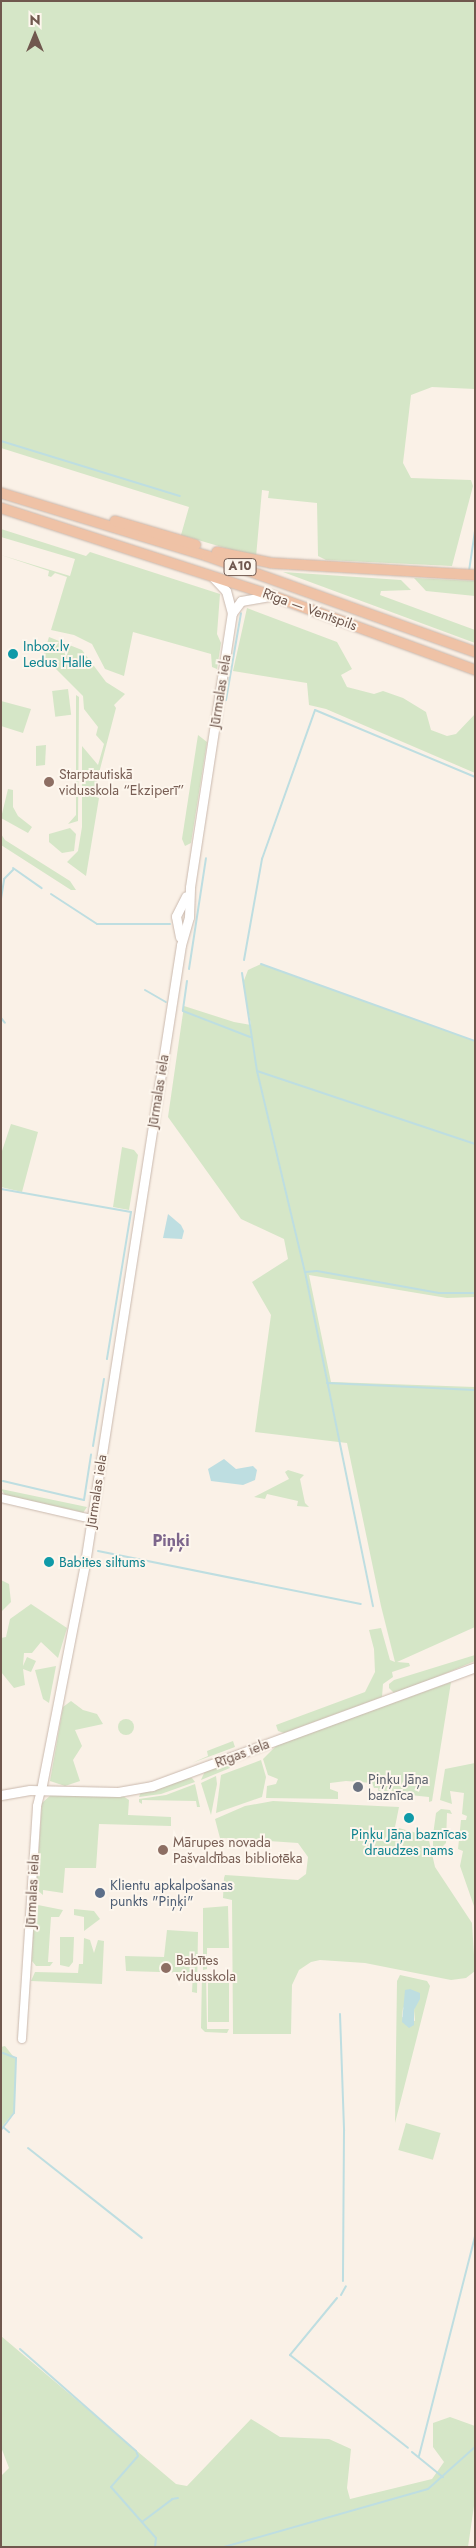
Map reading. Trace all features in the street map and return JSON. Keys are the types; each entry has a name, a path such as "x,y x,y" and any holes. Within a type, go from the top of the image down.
{"highway":[{"name":"Rīga — Ventspils","path":"1,492 216,558 475,652"},
{"name":"Rīga — Ventspils","path":"1,508 273,596 475,670"},
{"path":"56,509 144,528 226,555 258,562 475,575"}],"main road":[{"path":"211,575 226,591 232,613 248,598 273,596"},
{"name":"Jūrmalas iela","path":"41,1790 92,1519 181,945 183,916 190,887 232,613"},
{"name":"Rīgas iela","path":"1,1795 41,1790 118,1792 160,1784 475,1667"}],"street":[{"path":"1,1498 92,1519"},
{"name":"Jūrmalas iela","path":"22,2038 36,1814 41,1790"}],"green space":[{"path":"1,1 475,1 475,389 432,387 411,395 403,463 411,478 471,480 473,486 452,566 326,560 318,556 317,503 268,498 269,491 262,490 256,557 181,535 189,507 1,448"},
{"path":"1,529 86,556 90,552 220,594 217,634 221,643 217,669 212,667 211,654 133,632 124,676 105,669 92,644 74,635 51,630 67,577 55,573 51,577 48,576 49,571 1,555 70,576 75,559 1,537"},
{"path":"283,572 401,580 411,590 381,591 380,595 475,630 475,643"},
{"path":"414,578 475,581 475,596 426,591"},
{"path":"247,608 337,642 352,669 341,675 347,687 374,694 383,691 403,698 426,712 431,730 447,736 456,734 475,714 475,773 326,709 309,705 307,683 233,671"},
{"path":"49,637 82,650 106,682 125,694 114,705 116,708 93,796 99,798 86,876 67,862 78,851 82,827 82,746 98,765 104,744 96,735 98,727 84,709 83,696 43,656"},
{"path":"68,689 71,715 55,717 52,691"},
{"path":"76,695 79,697 78,821 68,824 76,815"},
{"path":"1,701 31,709 23,733 1,726"},
{"path":"198,735 207,742 191,843 185,846 182,839"},
{"path":"46,745 45,765 36,766 36,746"},
{"path":"8,789 13,790 13,807 18,816 32,827 28,833 1,818"},
{"path":"70,828 76,834 74,851 62,853 49,842 49,834"},
{"path":"1,834 5,840 70,881 76,890 71,890 1,845"},
{"path":"261,964 475,1041 475,1297 447,1298 309,1275 331,1382 475,1387 475,1627 397,1662 409,1663 410,1666 392,1672 393,1677 383,1684 382,1697 284,1733 278,1731 276,1725 365,1692 375,1672 374,1649 369,1630 381,1628 390,1660 395,1662 381,1606 347,1443 255,1432 271,1315 252,1282 288,1259 284,1239 241,1219 168,1117 184,1006 234,1022 251,1025 243,983 248,970"},
{"path":"11,1124 38,1132 22,1192 1,1187 1,1154"},
{"path":"122,1147 134,1150 138,1155 129,1210 113,1207"},
{"path":"288,1470 304,1475 300,1479 305,1503 309,1507 297,1506 298,1501 267,1494 265,1499 254,1497 289,1479 285,1472"},
{"path":"1,1489 87,1507 83,1513 5,1495"},
{"path":"1,1580 9,1584 11,1602 1,1612"},
{"path":"31,1604 67,1628 58,1658 41,1642 32,1653 24,1653 23,1666 27,1657 36,1661 31,1672 23,1669 25,1685 14,1688 1,1672 1,1638 6,1637 10,1619"},
{"path":"475,1655 475,1661 437,1677 394,1693 389,1688 389,1684 394,1680"},
{"path":"56,1666 49,1703 43,1699 35,1670"},
{"path":"451,1682 432,1801 429,1802 429,1797 400,1794 399,1799 379,1795 378,1788 374,1788 372,1783 346,1781 330,1783 330,1789 338,1792 338,1799 266,1798 267,1786 276,1784 278,1779 268,1775 263,1759 277,1745"},
{"path":"71,1701 83,1710 97,1714 103,1724 75,1730 82,1746 73,1760 80,1781 65,1786 50,1781 63,1707"},
{"path":"126,1719 134,1727 126,1735 118,1727"},
{"path":"233,1741 235,1747 192,1763 208,1756 207,1751"},
{"path":"261,1760 266,1777 262,1797 216,1813 221,1775"},
{"path":"228,1763 230,1768 201,1780 205,1771"},
{"path":"475,1763 475,1909 460,1866 463,1851 458,1849 461,1820 466,1820 467,1816 462,1814 464,1793 450,1791 452,1804 440,1800 445,1769"},
{"path":"216,1776 217,1784 211,1815 201,1783"},
{"path":"184,1778 192,1778 195,1782 161,1794 139,1797 141,1792"},
{"path":"195,1784 200,1807 197,1807 196,1801 142,1800 142,1804 139,1802 139,1799 166,1795"},
{"path":"52,1794 123,1796 129,1800 128,1815 171,1817 171,1826 99,1824 96,1868 65,1868 63,1893 43,1890 43,1895 36,1889 42,1803"},
{"path":"273,1801 399,1807 395,1827 428,1836 435,1867 472,1923 475,1971 466,1978 451,1980 365,1963 320,1960 311,1962 299,1970 292,1985 291,2034 233,2034 232,1900 223,1898 225,1875 298,1880 306,1874 308,1857 298,1843 223,1838 221,1842 215,1819 245,1806"},
{"path":"441,1809 450,1810 452,1814 447,1813 446,1843 443,1846 447,1847 437,1851 433,1846 433,1835 436,1813"},
{"path":"38,1905 63,1910 59,1917 51,1917 48,1962 53,1962 50,1966 36,1966 32,1961 34,1909"},
{"path":"228,1906 229,1948 207,1948 207,1969 203,1970 203,1908"},
{"path":"74,1909 94,1911 100,1919 84,1931 84,1917 74,1915"},
{"path":"167,1930 198,1932 197,1993 192,1992 193,1973 126,1971 125,1956 164,1957"},
{"path":"60,1937 74,1937 73,1962 69,1967 60,1965"},
{"path":"84,1938 90,1940 94,1953 98,1940 104,1941 102,1984 31,1981 35,1972 78,1973 79,1964 83,1964"},
{"path":"206,1973 207,2029 229,2029 227,2033 205,2032 201,2028 202,1974"},
{"path":"400,1975 427,1981 430,1986 395,2123 397,1981","holes":["420,1993 414,2010 415,2021 402,2017 403,2008"]},
{"path":"208,1983 229,1983 229,2022 208,2022"},
{"path":"5,2046 16,2060 14,2112 1,2128 1,2047"},
{"path":"406,2123 441,2133 433,2160 398,2150"},
{"path":"1,2336 176,2484 187,2486 251,2419 280,2437 329,2439 351,2449 347,2488 350,2499 432,2479 444,2462 433,2447 433,2423 450,2417 475,2426 475,2499 468,2547 1,2547 1,2476 9,2468 1,2447"}],"water":[{"path":"168,1214 181,1225 184,1231 182,1239 163,1238"},
{"path":"224,1459 236,1469 253,1466 257,1470 255,1480 243,1485 211,1481 208,1469"},
{"path":"410,1989 420,1993 420,1999 414,2010 414,2025 409,2028 402,2022 405,1990"}],"waterway":[{"path":"1,441 180,496"},
{"path":"469,571 475,531"},
{"path":"226,700 241,613"},
{"path":"244,960 262,859 315,710 475,777"},
{"path":"189,969 206,858"},
{"path":"13,868 42,888"},
{"path":"1,899 4,879 13,870"},
{"path":"51,894 97,924 170,924"},
{"path":"261,964 475,1041"},
{"path":"242,973 257,1071 305,1272 373,1606"},
{"path":"187,981 183,1011 250,1037"},
{"path":"145,990 166,1002"},
{"path":"1,1018 5,1023"},
{"path":"257,1071 475,1144"},
{"path":"1,1189 131,1212 107,1359"},
{"path":"305,1272 317,1271 439,1293 475,1293"},
{"path":"93,1446 104,1379"},
{"path":"327,1383 475,1390"},
{"path":"3,1481 84,1500 91,1455"},
{"path":"98,1551 361,1604"},
{"path":"340,2014 344,2131 343,2281"},
{"path":"1,2130 14,2113 16,2058 3,2053"},
{"path":"3,2127 9,2132"},
{"path":"28,2148 142,2238"},
{"path":"419,2456 475,2236"},
{"path":"341,2295 346,2286"},
{"path":"337,2298 290,2355 408,2448"},
{"path":"20,2349 136,2451 138,2456 111,2487 156,2538 155,2547"},
{"path":"224,2547 428,2489 475,2447"},
{"path":"412,2452 443,2477"},
{"path":"142,2522 172,2499 178,2498"}],"place":[{"name":"Inbox.lv Ledus Halle","path":"13,654"},
{"name":"Starptautiskā vidusskola “Ekziperī”","path":"49,782"},
{"name":"Babites siltums","path":"49,1562"},
{"name":"Piņķu Jāņa baznīca","path":"358,1787"},
{"name":"Piņķu Jāņa baznīcas draudzes nams","path":"409,1818"},
{"name":"Mārupes novada Pašvaldības bibliotēka","path":"163,1850"},
{"name":"Klientu apkalpošanas punkts \"Piņķi\"","path":"100,1893"},
{"name":"Babītes vidusskola","path":"166,1968"}],"district":[{"name":"Piņķi","path":"171,1541"}]}
